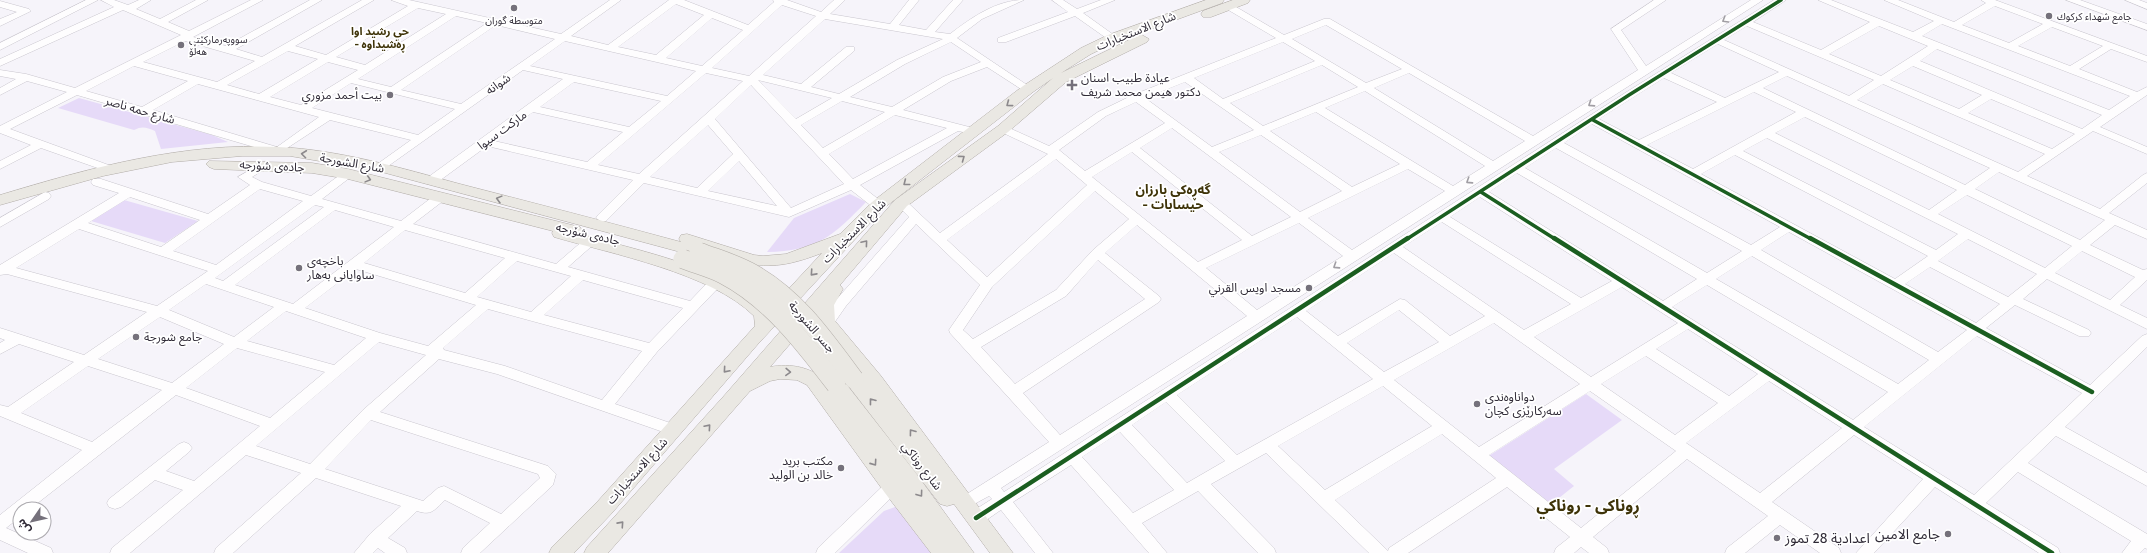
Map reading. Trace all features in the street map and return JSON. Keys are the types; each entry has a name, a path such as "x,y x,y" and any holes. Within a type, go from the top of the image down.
{"main road":[{"name":"شارع الاستخبارات","path":"595,553 730,402 847,264 901,203 1003,129 1055,77 1086,52 1113,38 1223,3 1244,0"},
{"name":"شارع الاستخبارات","path":"560,553 605,507 752,340 851,232 878,205 1028,89 1084,66 1223,3"},
{"name":"شارع الشورجة","path":"0,200 110,169 155,161 221,153 278,151 341,159 380,167 699,252"},
{"name":"جادەی شۆرجە","path":"0,211 45,196 97,182 162,170 217,163 312,168 348,174 495,212 640,246 683,259"},
{"path":"409,190 427,180"},
{"path":"517,204 602,218 695,241 755,261 790,257 814,251 851,232"},
{"path":"495,212 589,242 663,262 716,282 735,287 754,282 760,276 762,270 755,261"},
{"name":"جسر الشورجة","path":"699,252 752,274 784,296 813,324 845,382"},
{"name":"جسر الشورجة","path":"683,259 724,274 765,302 804,344 845,382"},
{"path":"847,264 826,304 824,315 827,323 874,381 1002,553"},
{"path":"716,282 745,300 763,315 762,325 752,340"},
{"path":"844,344 827,348 813,357 808,369 814,380 892,487 944,553"},
{"path":"730,402 751,382 771,374 789,372 804,375 814,380"},
{"name":"شارع روناكي","path":"845,382 908,478 963,553"},
{"name":"شارع روناكي","path":"845,382 990,553"}],"street":[{"path":"0,47 93,0"},
{"path":"106,0 186,36 226,50 263,60"},
{"path":"0,63 146,0"},
{"path":"160,23 203,0"},
{"path":"0,130 258,0"},
{"path":"226,50 317,0"},
{"path":"218,86 369,0"},
{"path":"396,0 704,70 803,88 973,131"},
{"name":"شوانە","path":"380,167 616,0"},
{"path":"610,48 675,0 710,15 750,29"},
{"path":"589,166 704,70 781,0 825,16 950,37 1028,89"},
{"path":"602,218 642,178 825,16 840,0"},
{"path":"892,28 914,0"},
{"path":"928,34 958,0"},
{"path":"794,125 843,98 901,62 945,42 979,17 1019,0"},
{"path":"1057,0 1113,38"},
{"path":"1002,40 1075,11 1110,0"},
{"path":"1644,71 1616,29 1661,0"},
{"path":"971,510 991,487 1453,191 1758,0"},
{"path":"971,510 1003,501 1073,457 1168,394 1593,120 1629,95 1781,0"},
{"path":"1823,0 2111,114"},
{"path":"1889,0 1903,2 1942,20 2072,70 2143,93"},
{"path":"2071,0 2147,27"},
{"path":"2130,0 2147,6"},
{"path":"2001,1 2051,24 2110,46 2145,54"},
{"path":"1955,25 2001,1 2145,54"},
{"path":"1223,3 1366,86 1493,166"},
{"path":"0,4 26,11 0,23"},
{"path":"260,98 416,4"},
{"path":"303,108 368,69 455,13"},
{"path":"658,59 710,15"},
{"path":"1914,36 1942,20"},
{"path":"939,240 1102,114 1137,97 1327,21 1534,141"},
{"path":"392,91 495,22"},
{"path":"1746,22 2053,154"},
{"path":"1822,54 1878,22"},
{"path":"2010,46 2051,24"},
{"path":"1717,40 2147,235"},
{"path":"1849,100 1912,62 1936,45"},
{"path":"2072,70 2110,46"},
{"path":"286,47 368,69"},
{"path":"803,88 850,49"},
{"path":"1222,103 1323,61"},
{"path":"134,62 260,98 420,139"},
{"path":"1912,62 1990,95 2147,151"},
{"path":"822,154 947,78 987,63"},
{"path":"522,67 669,100"},
{"path":"1212,151 1410,69"},
{"path":"1638,145 1787,72"},
{"name":"شارع حمه ناصر","path":"0,73 26,77 242,138 278,151"},
{"path":"1664,74 1725,102"},
{"path":"0,92 26,77"},
{"name":"مارکت سیوا","path":"427,180 485,142 572,78"},
{"path":"754,78 794,125 852,185 878,205"},
{"path":"1185,78 1263,130 1351,192"},
{"path":"143,111 197,80"},
{"path":"350,80 463,108"},
{"path":"1754,88 2081,245 2146,274 2111,306"},
{"path":"1615,89 1629,95"},
{"path":"2018,177 2143,93"},
{"path":"1959,113 1990,95"},
{"path":"1137,97 1352,256"},
{"path":"532,108 632,131"},
{"path":"1315,108 1453,191"},
{"path":"1693,174 1768,134 1805,112"},
{"path":"278,151 328,116"},
{"path":"708,119 789,213"},
{"path":"1593,120 2092,392"},
{"path":"1085,176 1172,123"},
{"path":"485,142 789,213 852,185 956,127"},
{"path":"1003,129 1054,152 1257,317"},
{"path":"0,130 110,169"},
{"path":"1768,134 2147,324"},
{"path":"221,153 239,147 243,143 242,138"},
{"path":"1556,143 1751,250 1939,358"},
{"path":"0,166 41,144"},
{"path":"1132,147 1251,241"},
{"path":"1735,151 2011,301 2084,333"},
{"path":"699,193 738,155"},
{"path":"1196,268 1408,164"},
{"path":"264,165 244,177 258,185 693,306"},
{"path":"1517,168 1899,391"},
{"path":"1929,215 1965,189 1998,168"},
{"path":"5,412 87,360 159,311 218,270 348,174"},
{"path":"1760,502 2081,245 2147,177"},
{"path":"97,182 128,194 210,219"},
{"path":"1059,443 972,346 958,334 956,328 987,284 1095,184"},
{"path":"164,251 258,185"},
{"path":"1481,192 2052,553"},
{"path":"2,270 128,194"},
{"path":"0,223 45,196"},
{"path":"0,524 174,389 236,343 354,264 439,198"},
{"path":"901,203 987,284"},
{"path":"224,286 333,206"},
{"path":"827,323 840,304 916,217"},
{"path":"1442,218 1580,304"},
{"path":"972,346 1061,293 1097,253 1137,219"},
{"path":"78,224 218,270"},
{"path":"1662,307 1789,227"},
{"path":"1895,285 1967,234"},
{"path":"558,269 589,242"},
{"path":"1396,248 1833,553"},
{"path":"1014,392 1154,299 1097,253"},
{"path":"467,298 514,257"},
{"path":"354,264 486,304 652,349"},
{"path":"2,270 159,311 236,343 335,370"},
{"path":"534,317 580,275"},
{"path":"204,279 377,336 435,351 606,405 674,430"},
{"path":"1523,337 1622,281"},
{"path":"606,405 652,349 716,282"},
{"path":"1338,342 1400,303 1449,342"},
{"path":"222,553 314,470 368,414 486,304"},
{"path":"1298,311 1479,454 1601,553"},
{"path":"1132,521 1494,316"},
{"path":"1479,454 1688,323"},
{"path":"0,333 174,389 270,424"},
{"path":"118,553 270,424 377,336"},
{"path":"0,350 18,338"},
{"path":"1975,504 2147,339"},
{"path":"1645,349 1729,403"},
{"path":"1562,553 1582,538 1729,403 1768,374"},
{"path":"1168,394 1236,462"},
{"path":"5,412 94,450"},
{"path":"368,414 543,470 548,474 548,481 469,553"},
{"path":"1123,425 1185,491"},
{"path":"1323,499 1443,426"},
{"path":"2054,428 2147,480"},
{"path":"1267,445 1380,553"},
{"path":"115,503 184,448"},
{"path":"243,448 415,503 426,508 444,492 502,522"},
{"path":"1073,457 1132,521 1159,553"},
{"path":"2017,464 2145,541 2130,553"},
{"path":"153,473 196,488"},
{"path":"1395,553 1508,478"},
{"path":"1864,553 1934,478"},
{"path":"1200,483 1268,553"},
{"path":"824,553 892,487"},
{"path":"991,487 1045,553"},
{"path":"362,553 415,503"},
{"path":"1733,553 1780,516"},
{"path":"0,533 45,553"},
{"path":"376,539 399,553"}],"shaded area":[{"path":"79,98 212,135 228,142 161,149 155,131 147,128 139,128 134,130 58,108"},
{"path":"850,194 866,202 844,224 823,239 812,245 799,249 767,252 794,218"},
{"path":"124,200 198,221 165,243 91,221"},
{"path":"1586,394 1622,420 1554,469 1574,486 1549,506 1487,457"},
{"path":"895,507 900,509 934,553 839,553 884,511"}],"cycle path":[{"path":"976,518 1629,95 1781,0"},
{"path":"1593,120 2092,392"},
{"path":"1481,192 2052,553"}],"place":[{"name":"متوسطة گوران","path":"514,8"},
{"name":"جامع شهداء كركوك","path":"2049,16"},
{"name":"سووپەرمارکێتی هەڵۆ","path":"181,45"},
{"name":"عيادة طبيب اسنان دكتور هيمن محمد شريف","path":"1072,85"},
{"name":"بيت أحمد مزوري","path":"390,95"},
{"name":"باخچەی ساوایانی بەهار","path":"299,268"},
{"name":"مسجد اويس القرني","path":"1309,288"},
{"name":"جامع شورجة","path":"136,337"},
{"name":"دواناوەندى سەركارێزى كچان","path":"1477,404"},
{"name":"مكتب بريد خالد بن الوليد","path":"841,468"},
{"name":"جامع الامين","path":"1948,534"},
{"name":"اعدادية 28 تموز","path":"1777,538"}],"district":[{"name":"حي رشيد اوا - ڕەشیداوە","path":"380,37"},
{"name":"گەڕەکی بارزان - حیسابات","path":"1173,196"},
{"name":"ڕوناکی - روناكي","path":"1588,505"}]}
